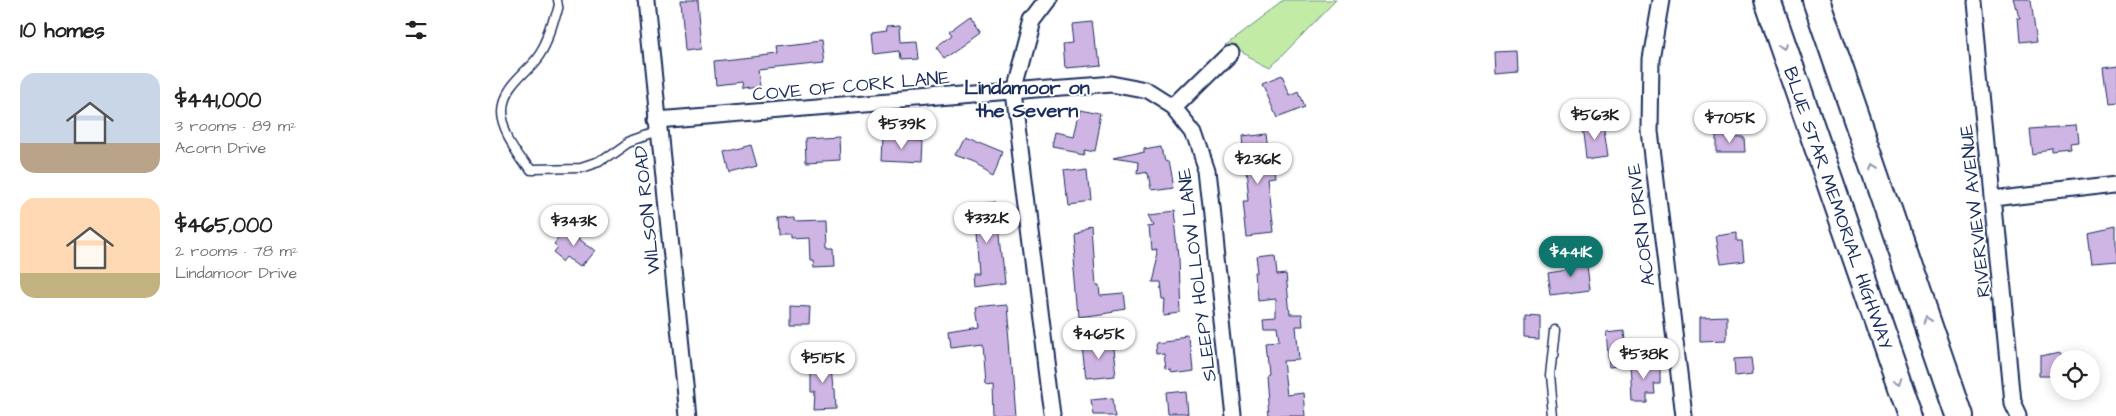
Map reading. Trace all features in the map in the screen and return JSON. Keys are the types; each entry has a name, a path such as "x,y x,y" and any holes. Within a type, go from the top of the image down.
{"highway":[{"name":"BLUE STAR MEMORIAL HIGHWAY","path":"1767,0 1911,416"},
{"path":"1816,0 1959,416"}],"street":[{"name":"WILSON ROAD","path":"646,0 688,416"},
{"path":"1048,0 1032,21 1013,92 1053,416"},
{"name":"ACORN DRIVE","path":"1661,0 1651,59 1650,130 1684,416"},
{"name":"RIVERVIEW AVENUE","path":"1973,0 2012,403 2018,416"},
{"path":"1175,107 1230,53"},
{"name":"COVE OF CORK LANE","path":"658,126 1112,83 1148,90 1175,107"},
{"name":"SLEEPY HOLLOW LANE","path":"1175,107 1194,131 1207,169 1233,416"},
{"path":"1993,198 2116,184"}],"lane":[{"path":"558,0 559,5 549,40 531,67 511,88 501,111 505,129 530,170 581,169 599,163 630,141 658,126"},
{"path":"1554,329 1550,377 1554,416"}],"green space":[{"path":"1283,0 1336,0 1271,67 1225,44"}],"building":[{"path":"681,0 698,0 702,49 685,51"},
{"path":"2013,0 2030,0 2036,44 2017,46 2015,21 2018,21"},
{"path":"970,16 982,32 945,59 936,47 951,36 948,32"},
{"path":"1093,22 1098,65 1067,68 1065,43 1074,42 1072,24"},
{"path":"900,25 901,42 914,41 916,59 900,60 899,51 874,54 872,32 887,30 886,26"},
{"path":"821,41 824,63 758,70 760,87 742,89 741,82 716,85 714,61 779,54 778,46"},
{"path":"1517,51 1518,72 1496,74 1495,52"},
{"path":"2116,65 2116,105 2108,106 2103,67"},
{"path":"1282,75 1290,95 1298,91 1304,107 1277,118 1262,83"},
{"path":"1079,111 1102,115 1095,150 1084,148 1085,153 1053,147 1056,132 1073,136"},
{"path":"1603,122 1608,156 1586,159 1582,125"},
{"path":"2078,125 2080,145 2072,146 2073,152 2053,154 2053,149 2031,152 2028,128"},
{"path":"1265,134 1269,163 1274,162 1276,177 1268,178 1274,232 1247,235 1243,201 1248,201 1242,137"},
{"path":"839,136 840,160 806,162 805,138"},
{"path":"964,136 1003,152 994,173 976,163 955,155"},
{"path":"1716,136 1744,137 1745,152 1716,152"},
{"path":"883,139 923,141 922,162 882,160"},
{"path":"751,145 757,166 730,173 725,152"},
{"path":"1163,146 1166,160 1168,159 1173,186 1149,189 1146,172 1136,174 1137,164 1113,160 1143,153 1143,149"},
{"path":"1087,168 1090,201 1067,204 1063,171"},
{"path":"995,202 1004,282 974,286 973,274 979,274 976,234 974,220 968,221 966,205"},
{"path":"1173,211 1178,259 1180,312 1162,314 1163,298 1160,298 1158,281 1150,281 1158,249 1152,250 1150,225 1155,224 1150,214"},
{"path":"793,217 793,220 827,219 828,248 834,248 835,266 815,267 814,260 811,260 810,238 791,239 791,235 778,235 777,218"},
{"path":"2116,226 2116,264 2092,266 2088,232"},
{"path":"567,229 595,249 583,264 571,255 567,260 556,251 560,246 556,243"},
{"path":"1092,229 1096,285 1099,285 1100,296 1124,294 1126,310 1079,317 1072,232"},
{"path":"1737,233 1737,241 1742,241 1744,261 1721,264 1716,236"},
{"path":"1587,255 1591,290 1550,295 1547,273 1573,269 1572,256"},
{"path":"1275,257 1277,275 1286,274 1290,314 1302,314 1303,326 1296,326 1299,360 1283,361 1287,395 1304,393 1306,416 1268,416 1265,375 1268,374 1265,342 1279,341 1277,326 1264,326 1263,317 1276,316 1276,298 1259,300 1257,275 1260,275 1258,259"},
{"path":"1006,305 1015,416 994,416 993,384 985,385 982,344 951,348 949,332 980,327 977,308"},
{"path":"790,306 810,307 809,324 790,324"},
{"path":"1524,315 1540,316 1540,338 1524,337"},
{"path":"1727,316 1727,340 1700,341 1700,317"},
{"path":"1624,330 1627,364 1610,366 1607,332"},
{"path":"1189,337 1192,369 1172,372 1172,369 1167,370 1165,352 1157,353 1156,341"},
{"path":"1112,342 1116,375 1087,378 1083,345"},
{"path":"2050,354 2050,377 2041,377 2041,356"},
{"path":"811,357 830,357 836,409 814,410 815,392 811,392"},
{"path":"1751,358 1753,374 1735,376 1734,359"},
{"path":"1631,364 1660,364 1660,383 1653,383 1654,393 1646,393 1646,402 1633,402"},
{"path":"1188,393 1190,416 1170,416 1168,395"},
{"path":"1113,398 1115,416 1092,416 1090,400"}],"district":[{"name":"Lindamoor on the Severn","path":"1027,98"}]}
